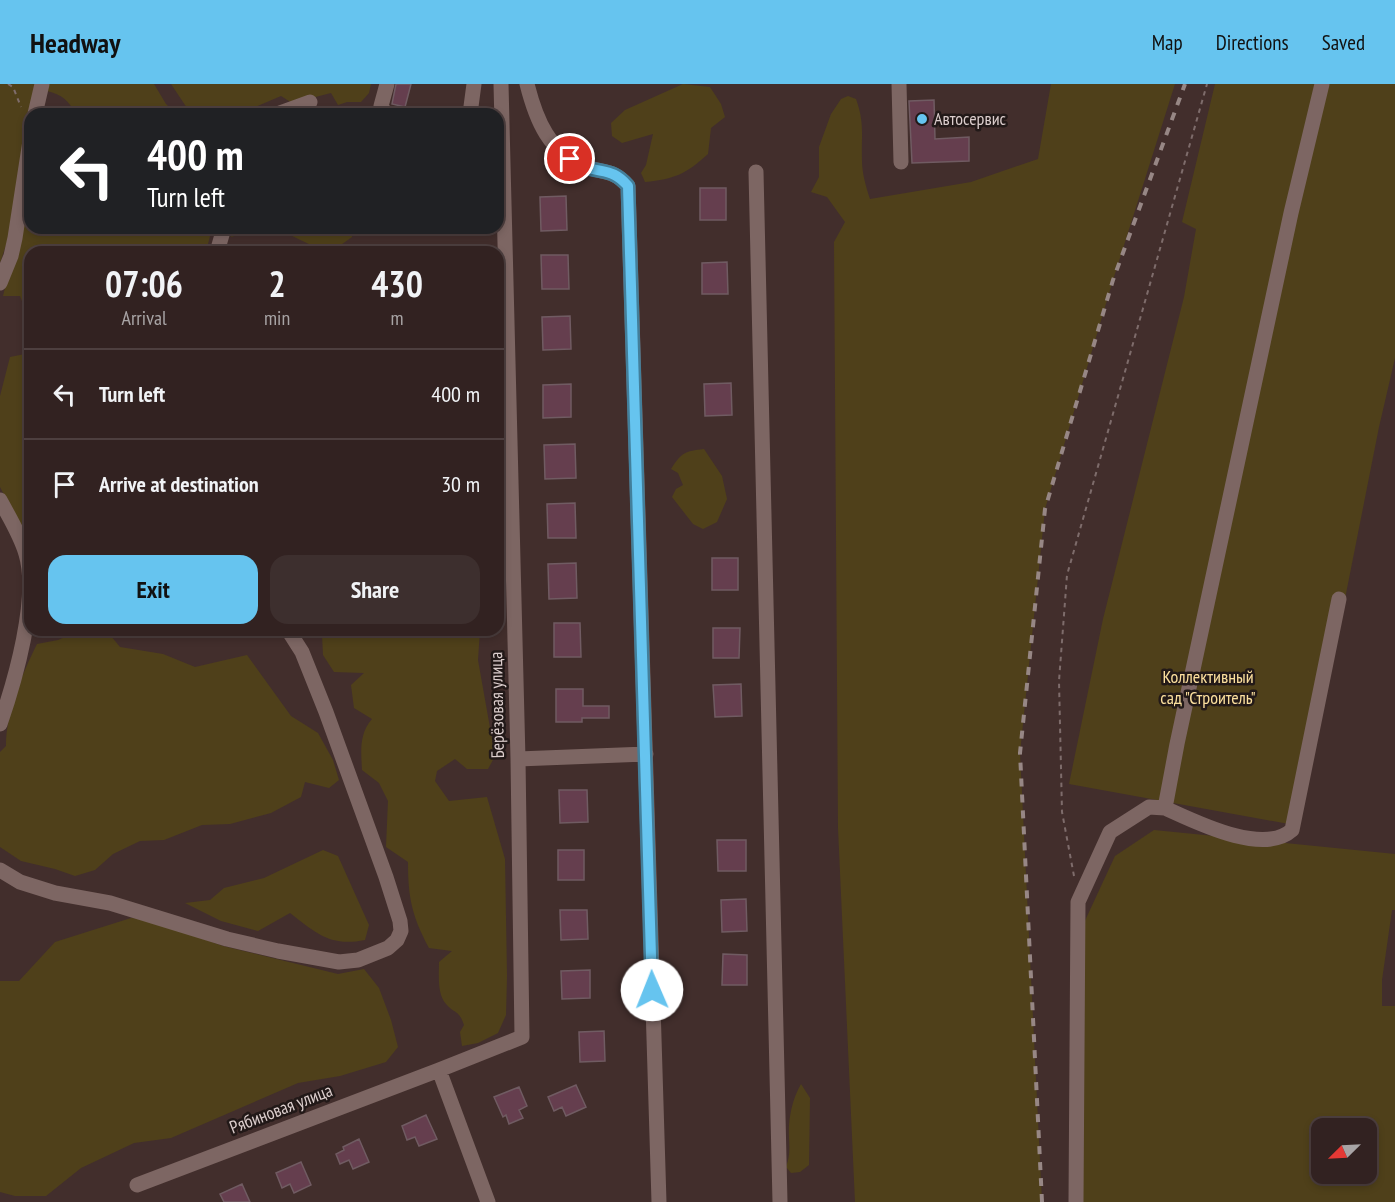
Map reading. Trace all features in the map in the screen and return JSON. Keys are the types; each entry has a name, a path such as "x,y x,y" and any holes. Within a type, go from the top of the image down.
{"street":[{"path":"33,108 42,84"},
{"path":"382,108 387,84"},
{"path":"471,108 474,84"},
{"name":"Берёзовая улица","path":"500,108 501,84"},
{"path":"527,84 538,119 552,144 570,159 588,168 619,176 628,186 658,1202"},
{"path":"899,84 901,162"},
{"path":"1166,808 1179,733 1291,213 1322,84"},
{"path":"293,108 310,102"},
{"path":"756,172 780,1202"},
{"path":"0,283 11,256 24,180"},
{"name":"Берёзовая улица","path":"504,269 518,759 522,1037"},
{"path":"0,500 24,547"},
{"path":"1076,1202 1078,902 1110,832 1149,807 1166,808 1208,827 1263,841 1284,837 1292,830 1339,599"},
{"path":"0,724 24,632"},
{"path":"0,870 20,882 55,893 110,903 227,939 278,951 339,962 358,960 388,948 397,940 401,932 390,888 326,712 302,652 292,636"},
{"path":"518,759 646,753"},
{"name":"Рябиновая улица","path":"136,1185 522,1037"},
{"path":"439,1070 488,1202"}],"path":[{"path":"8,84 13,87 26,108"},
{"path":"1074,880 1062,812 1060,729 1059,681 1067,575 1207,84"}],"green space":[{"path":"0,84 154,84 170,108 72,108 57,94 47,91 33,108 24,108 24,145 10,233 0,263"},
{"path":"171,84 371,84 369,93 361,102 347,102 338,105 331,93 292,103 281,96 253,108 187,108"},
{"path":"683,84 710,87 721,104 725,117 711,128 708,154 700,161 680,174 645,182 641,173 646,165 653,134 622,143 612,136 611,123 625,110"},
{"path":"1051,84 1175,84 1113,280 1045,509 1020,753 1042,1202 855,1202 838,828 834,242 845,222 827,197 811,192 819,177 819,147 831,114 841,99 848,96 856,99 859,108 862,123 863,170 870,199 971,182 1038,159"},
{"name":"Коллективный сад \"Строитель\"","path":"1215,84 1395,84 1395,358 1379,427 1300,826 1069,784 1103,619 1184,297 1196,229 1182,222"},
{"path":"24,211 24,234 210,234 208,246 24,246 24,306 20,296 3,296"},
{"path":"285,234 352,234 352,237 339,246 313,246"},
{"path":"24,354 24,533 0,487 0,396 10,357"},
{"path":"704,449 722,476 727,499 717,522 703,529 693,524 672,497 676,489 683,485 678,473 671,469 684,454"},
{"path":"67,636 111,636 120,647 163,654 195,667 247,655 291,716 318,733 333,760 339,780 329,788 305,782 301,797 271,813 230,824 202,825 164,840 140,841 113,854 95,870 75,876 21,861 0,847 0,752 6,746 9,720 16,694 37,644"},
{"path":"322,636 480,636 478,660 495,756 488,769 467,769 455,759 437,771 435,781 449,801 487,797 505,859 506,1015 498,1033 478,1043 462,1046 460,1032 464,1025 458,1014 443,1000 439,984 439,962 452,951 429,948 412,906 408,862 386,847 388,801 379,783 362,770 363,737 372,719 354,708 351,685 364,673 334,672 323,655"},
{"path":"1154,830 1395,854 1395,910 1392,910 1382,980 1382,1006 1395,1006 1395,1202 1083,1202 1083,925 1115,856"},
{"path":"323,850 338,856 369,925 365,940 342,942 324,937 290,913 258,931 221,921 185,903 210,900 224,888 264,878"},
{"path":"131,918 146,919 223,946 338,974 364,969 379,988 398,1047 386,1062 340,1076 298,1083 171,1138 134,1143 81,1168 46,1196 15,1196 0,1192 0,981 19,981 55,942"},
{"path":"801,1084 810,1098 809,1165 800,1172 791,1173 786,1167 791,1109"}],"building":[{"path":"396,84 411,84 405,107 392,104"},
{"name":"Автосервис","path":"934,100 935,139 969,137 969,161 912,163 909,101"},
{"path":"700,188 726,188 726,220 700,220"},
{"path":"566,196 567,230 541,231 540,197"},
{"path":"541,255 568,255 569,289 542,289"},
{"path":"727,262 728,294 702,294 702,263"},
{"path":"570,316 571,349 543,350 542,317"},
{"path":"731,383 732,415 705,416 704,384"},
{"path":"571,384 571,417 543,418 543,385"},
{"path":"575,444 576,478 545,479 544,445"},
{"path":"575,503 576,538 548,538 547,504"},
{"path":"712,558 738,558 738,590 712,590"},
{"path":"576,563 577,598 549,599 548,564"},
{"path":"554,623 580,623 581,657 554,657"},
{"path":"713,628 740,628 739,658 713,658"},
{"path":"741,684 742,716 715,717 713,685"},
{"path":"556,689 583,689 583,706 609,706 609,718 582,718 582,722 556,722"},
{"path":"559,790 587,790 588,822 560,823"},
{"path":"717,840 746,840 746,871 718,871"},
{"path":"558,850 584,850 584,880 558,880"},
{"path":"746,899 747,931 722,932 721,900"},
{"path":"560,910 587,910 588,939 561,940"},
{"path":"723,954 747,955 747,985 722,985"},
{"path":"590,970 590,998 562,999 561,971"},
{"path":"604,1031 605,1061 580,1062 579,1032"},
{"path":"576,1085 586,1107 566,1116 562,1107 554,1111 548,1097"},
{"path":"519,1087 527,1106 519,1110 523,1118 509,1124 506,1115 503,1117 494,1097"},
{"path":"426,1115 437,1139 419,1146 415,1137 407,1140 402,1126"},
{"path":"359,1139 369,1162 353,1169 349,1160 340,1164 336,1154 344,1150 343,1147"},
{"path":"301,1162 311,1185 294,1193 290,1184 282,1188 276,1173"},
{"path":"242,1184 250,1202 224,1202 220,1194"}],"railway":[{"path":"1042,1202 1020,753 1045,509 1113,280 1185,84"}],"place":[{"name":"Автосервис","path":"922,119"}],"route":[{"path":"570,159 588,168 619,176 628,186 652,990"}]}
